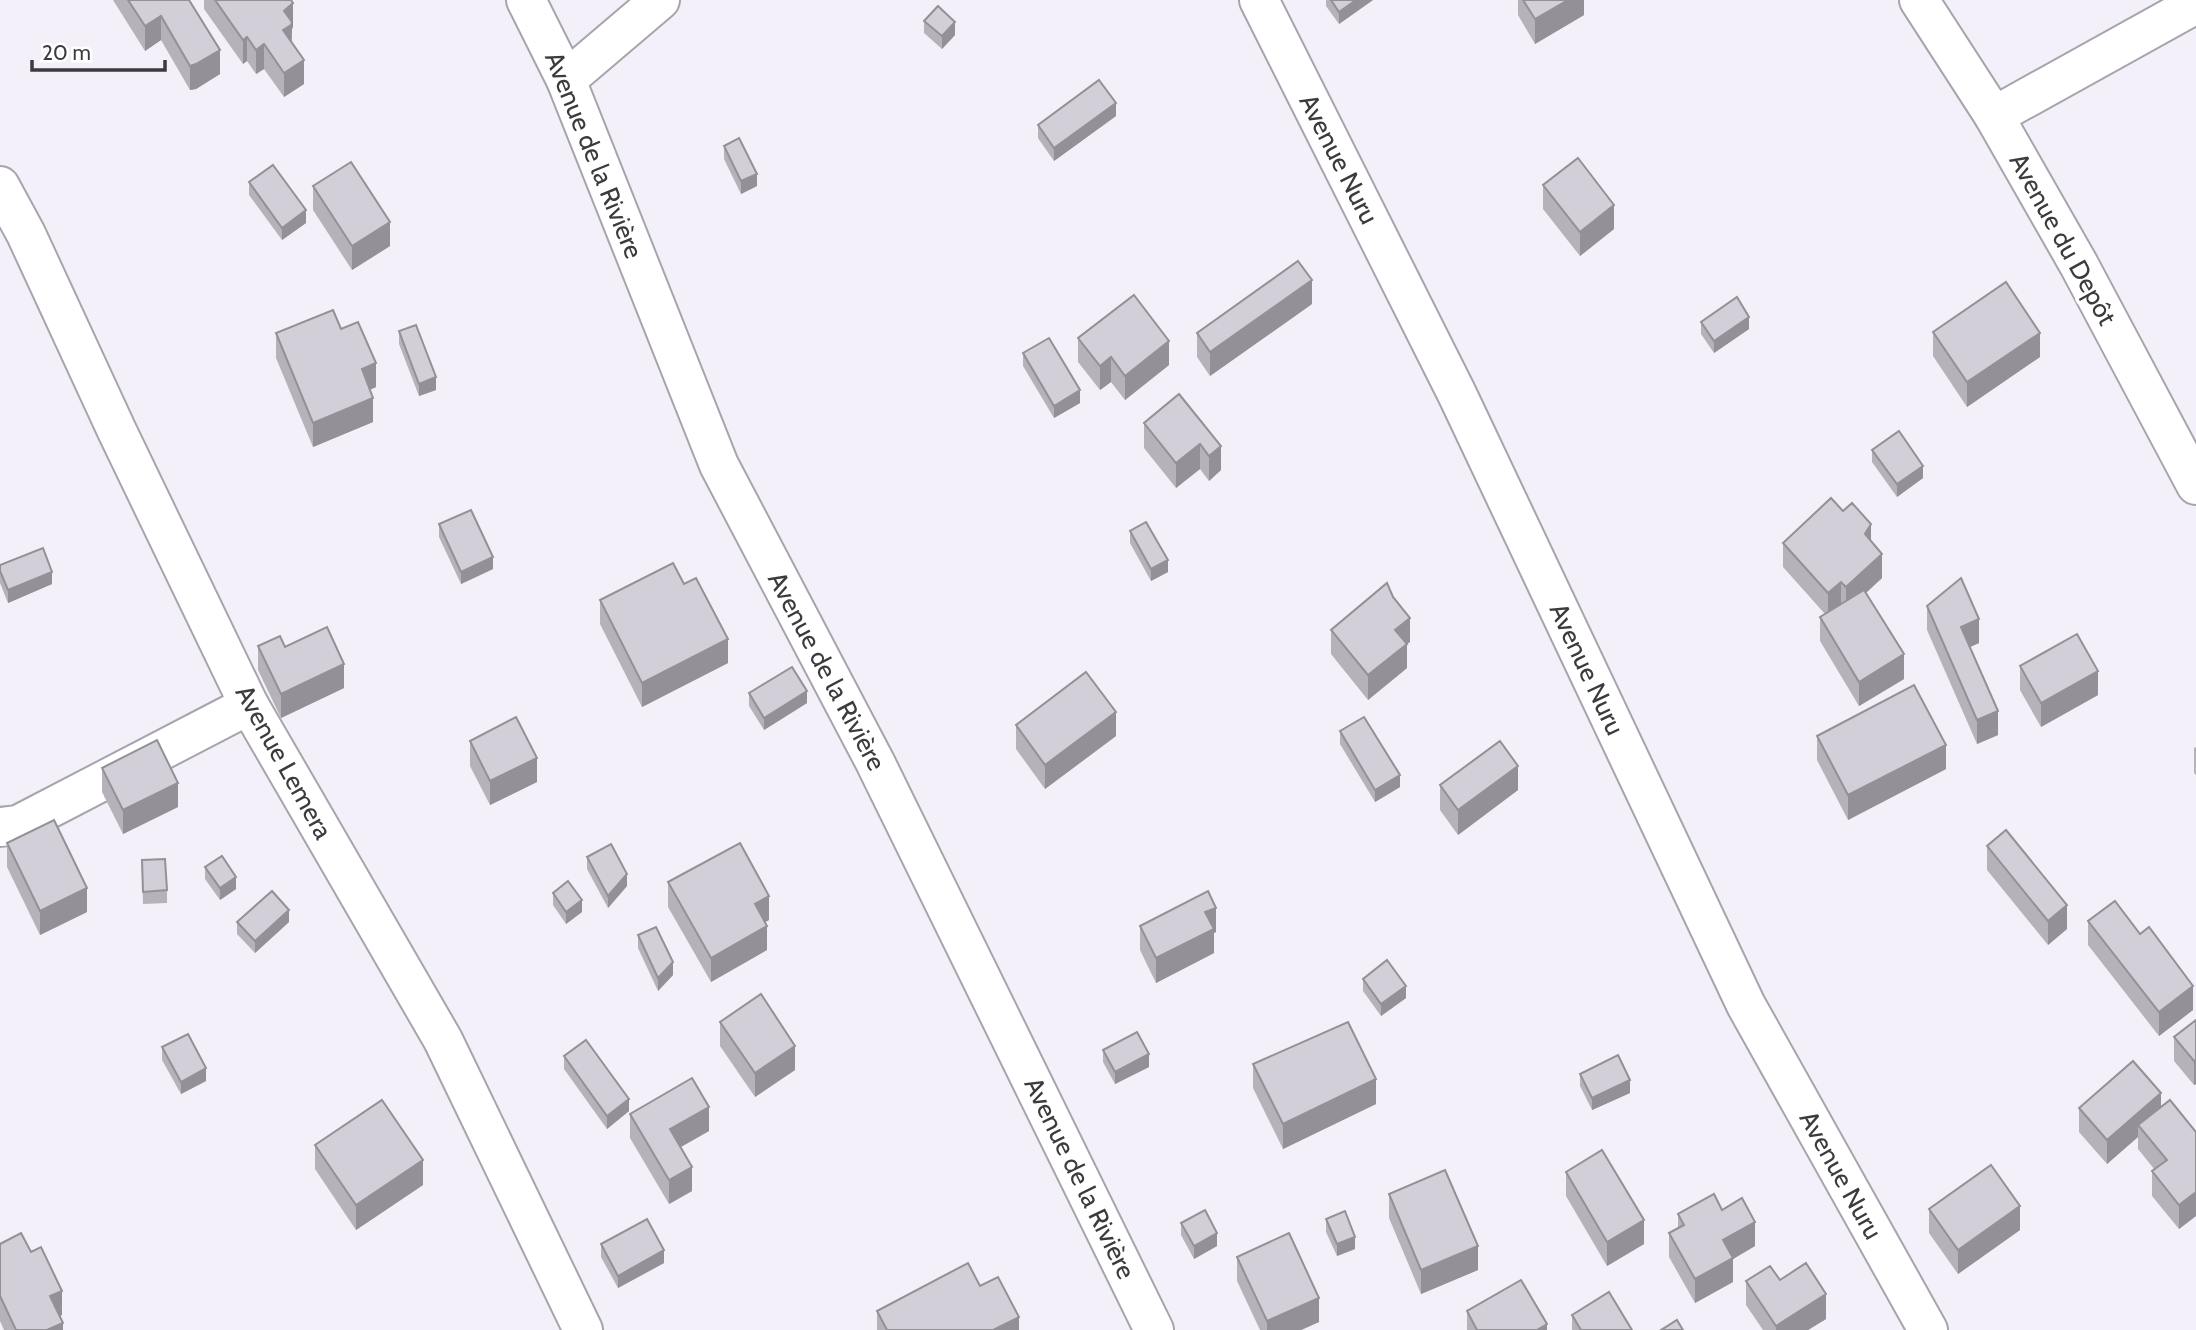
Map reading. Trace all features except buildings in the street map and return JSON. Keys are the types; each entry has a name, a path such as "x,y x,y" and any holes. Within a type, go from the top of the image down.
{"street":[{"name":"Avenue de la Rivière","path":"526,0 566,80 719,465 875,762 1154,1330"},
{"path":"566,80 660,0"},
{"name":"Avenue Nuru","path":"1258,0 1457,394 1746,1005 1928,1330"},
{"name":"Avenue du Depôt","path":"1919,0 1994,116 2079,265 2196,485"},
{"path":"1994,116 2196,4"},
{"name":"Avenue Lemera","path":"0,186 26,234 117,431 250,705 443,1040 583,1330"},
{"path":"0,827 18,825 250,705"}]}
